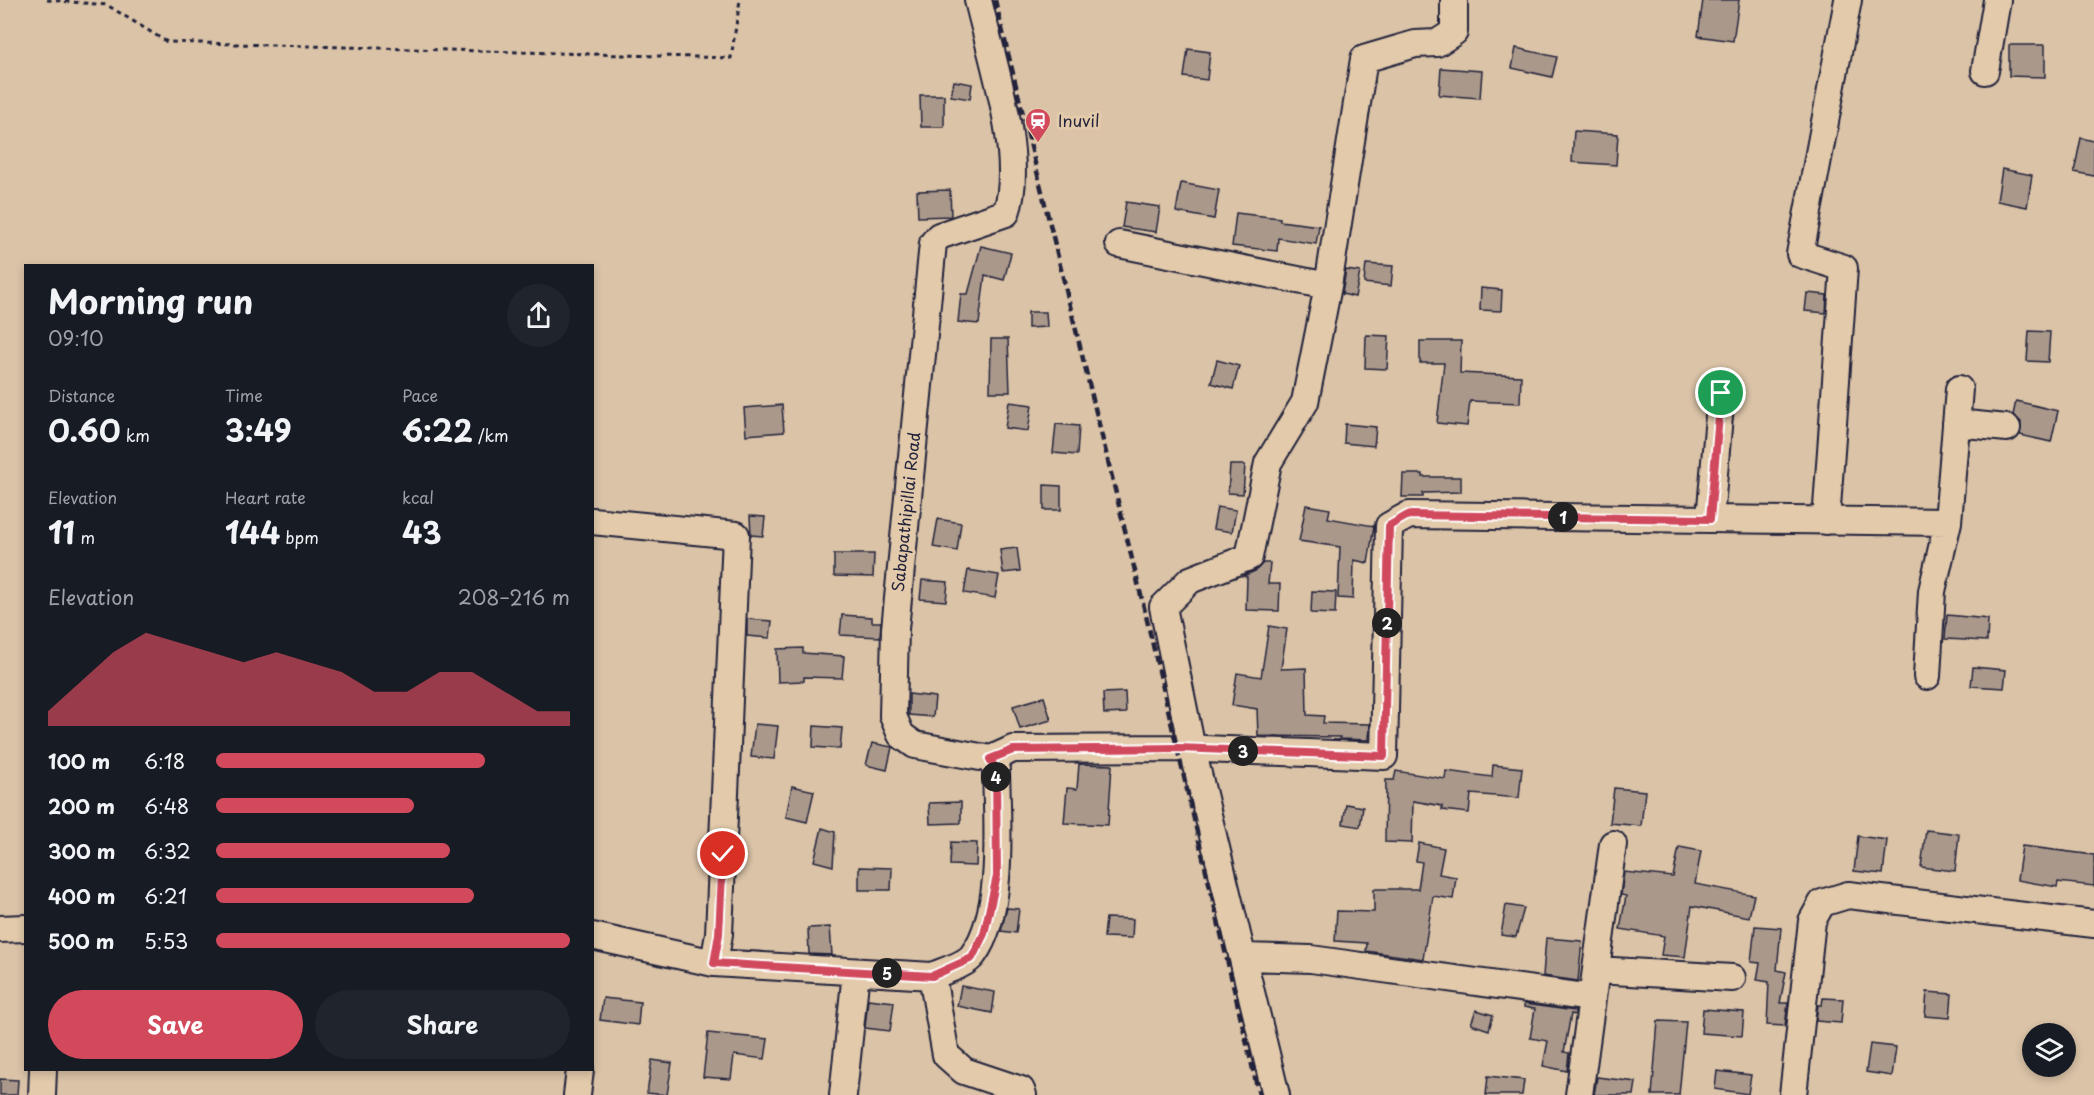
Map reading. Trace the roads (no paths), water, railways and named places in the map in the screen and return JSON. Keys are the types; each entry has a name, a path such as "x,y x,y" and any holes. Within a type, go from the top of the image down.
{"street":[{"name":"Sabapathipillai Road","path":"978,0 1010,138 1011,198 1006,213 939,236 933,243 895,629 893,716 901,735 915,745 990,759"},
{"path":"1276,1095 1192,749 1163,607 1190,580 1249,557 1268,462 1305,402 1328,286 1364,59 1415,44 1437,43 1454,32 1454,0"},
{"path":"1826,521 1844,268 1800,254 1848,0"},
{"path":"1985,71 1996,0"},
{"path":"1119,244 1328,286"},
{"path":"1927,676 1932,591 1948,522 1959,389"},
{"path":"1710,519 1721,393"},
{"path":"1956,423 2007,428"},
{"path":"594,940 714,963 932,976 972,958 984,934 997,876 996,770 990,759 1013,750 1192,749 1384,756 1389,526 1408,515 1948,522"},
{"path":"594,521 736,535 719,934 714,963"},
{"path":"1579,1095 1613,844"},
{"path":"1793,1095 1812,921 1822,903 1848,895 2094,924"},
{"path":"0,929 24,928"},
{"path":"1244,957 1311,959 1592,998"},
{"path":"1596,970 1732,978"},
{"path":"843,1095 856,972"},
{"path":"932,976 946,1055 964,1071 1021,1090 1023,1095"},
{"path":"42,1095 43,1071"},
{"path":"577,1095 580,1071"}],"railway":[{"path":"995,0 1147,620 1259,1095"}],"place":[{"name":"Inuvil","path":"1038,144"}]}
